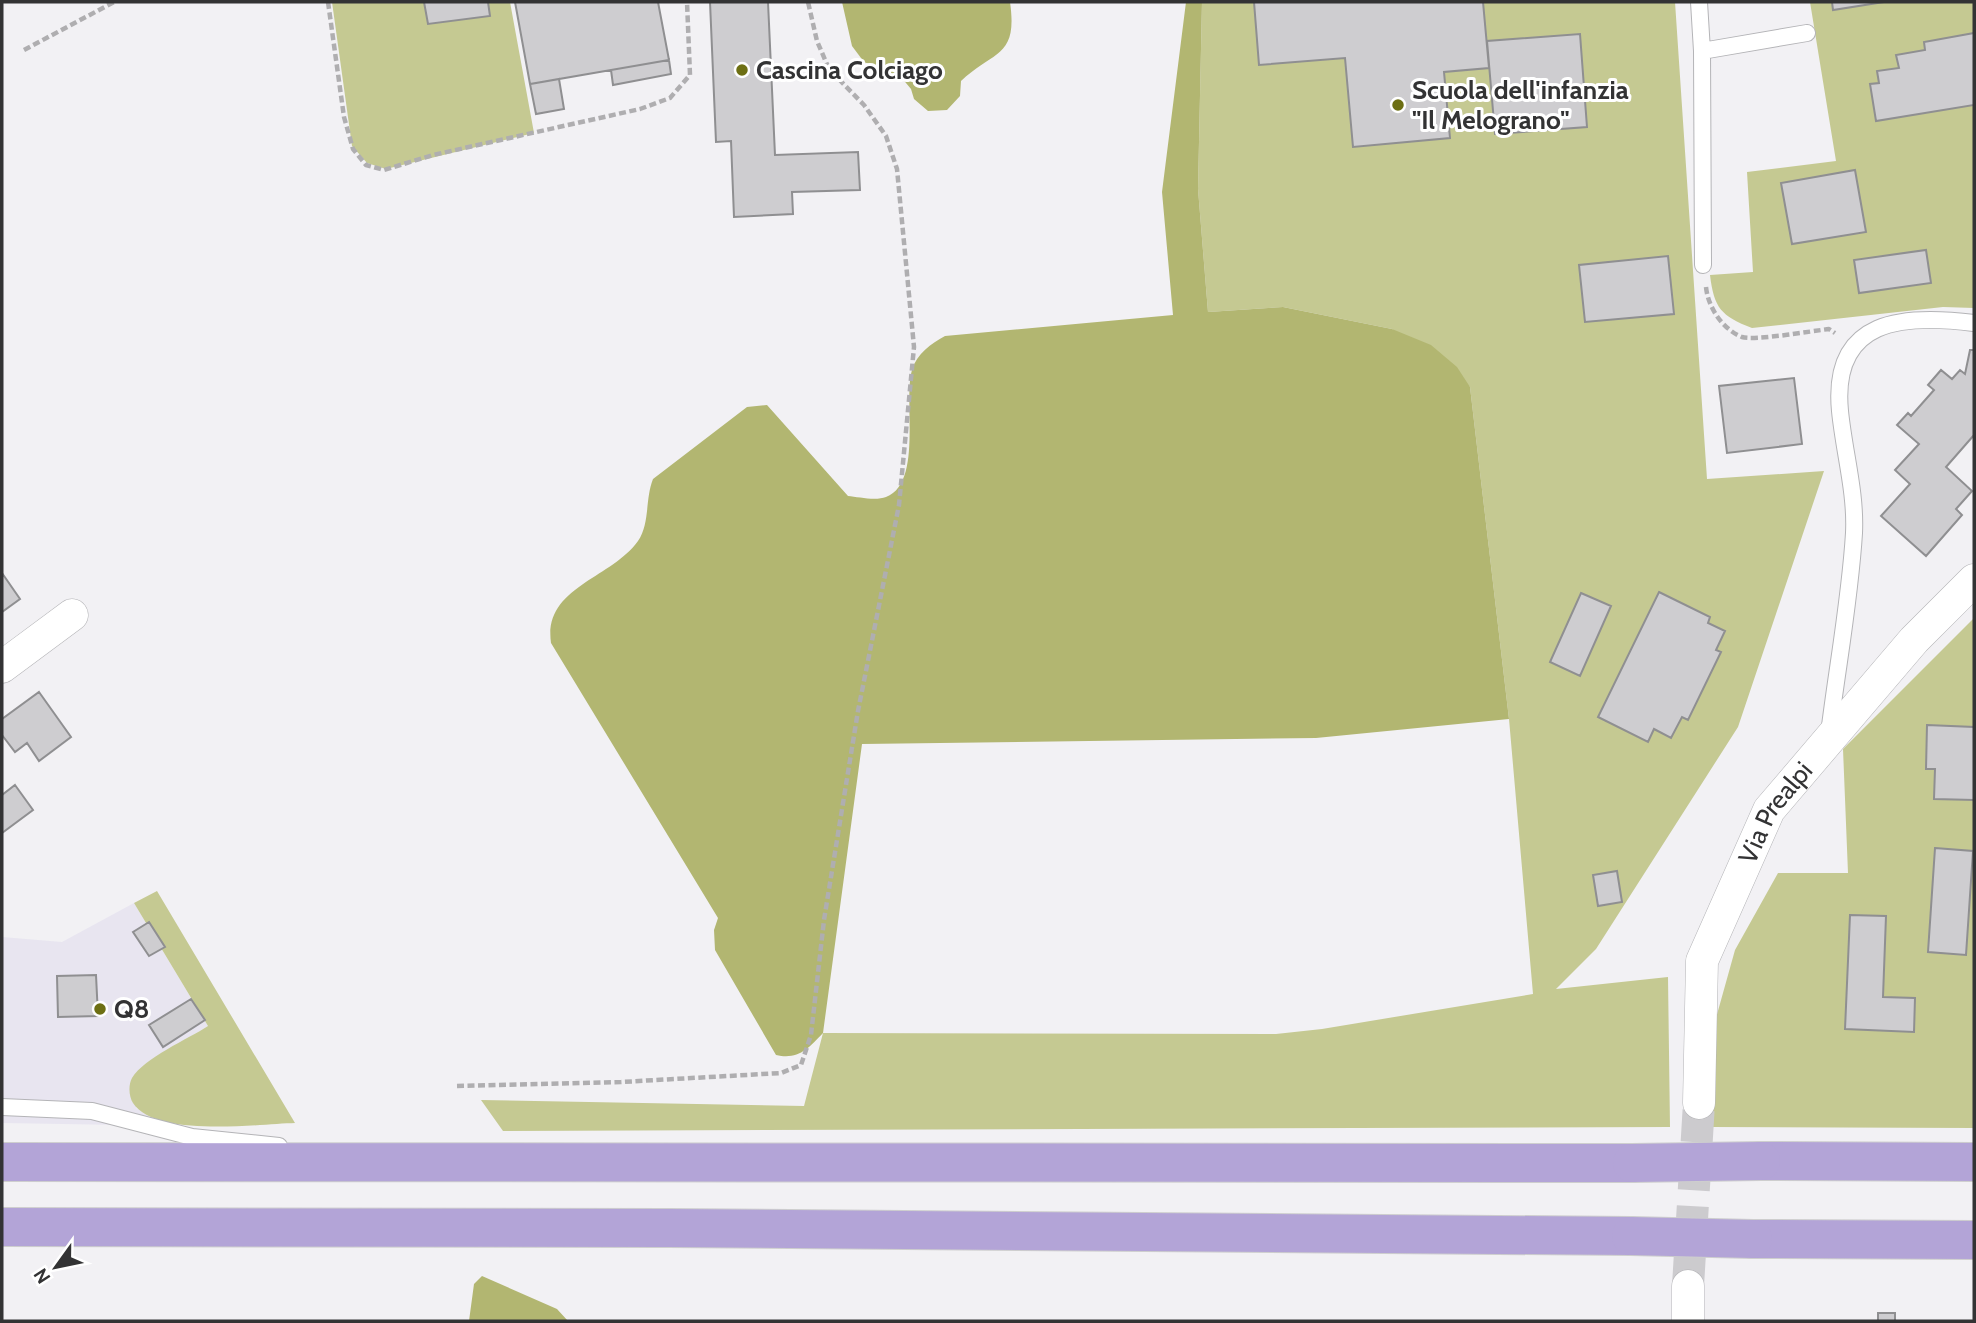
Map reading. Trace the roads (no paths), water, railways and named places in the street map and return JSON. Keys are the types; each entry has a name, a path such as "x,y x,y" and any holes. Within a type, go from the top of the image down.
{"highway":[{"path":"2,1162 1974,1162"},
{"path":"2,1227 683,1228 1974,1240"}],"street":[{"name":"Via Prealpi","path":"1699,1103 1702,961 1769,810 1914,640 1974,580"},
{"path":"2,667 72,615"},
{"path":"1688,1286 1688,1321"}],"lane":[{"path":"1699,2 1702,51 1703,265"},
{"path":"1702,51 1807,33"},
{"path":"1828,742 1854,533 1853,497 1840,409 1841,372 1855,344 1882,324 1930,318 1974,323"},
{"path":"2,1107 92,1111 192,1137 270,1144 371,1163"}],"tunnel":[{"path":"1688,1286 1699,1103"}],"place":[{"name":"Cascina Colciago","path":"742,70"},
{"name":"Scuola dell'infanzia \"Il Melograno\"","path":"1398,105"},
{"name":"Q8","path":"100,1009"}]}
